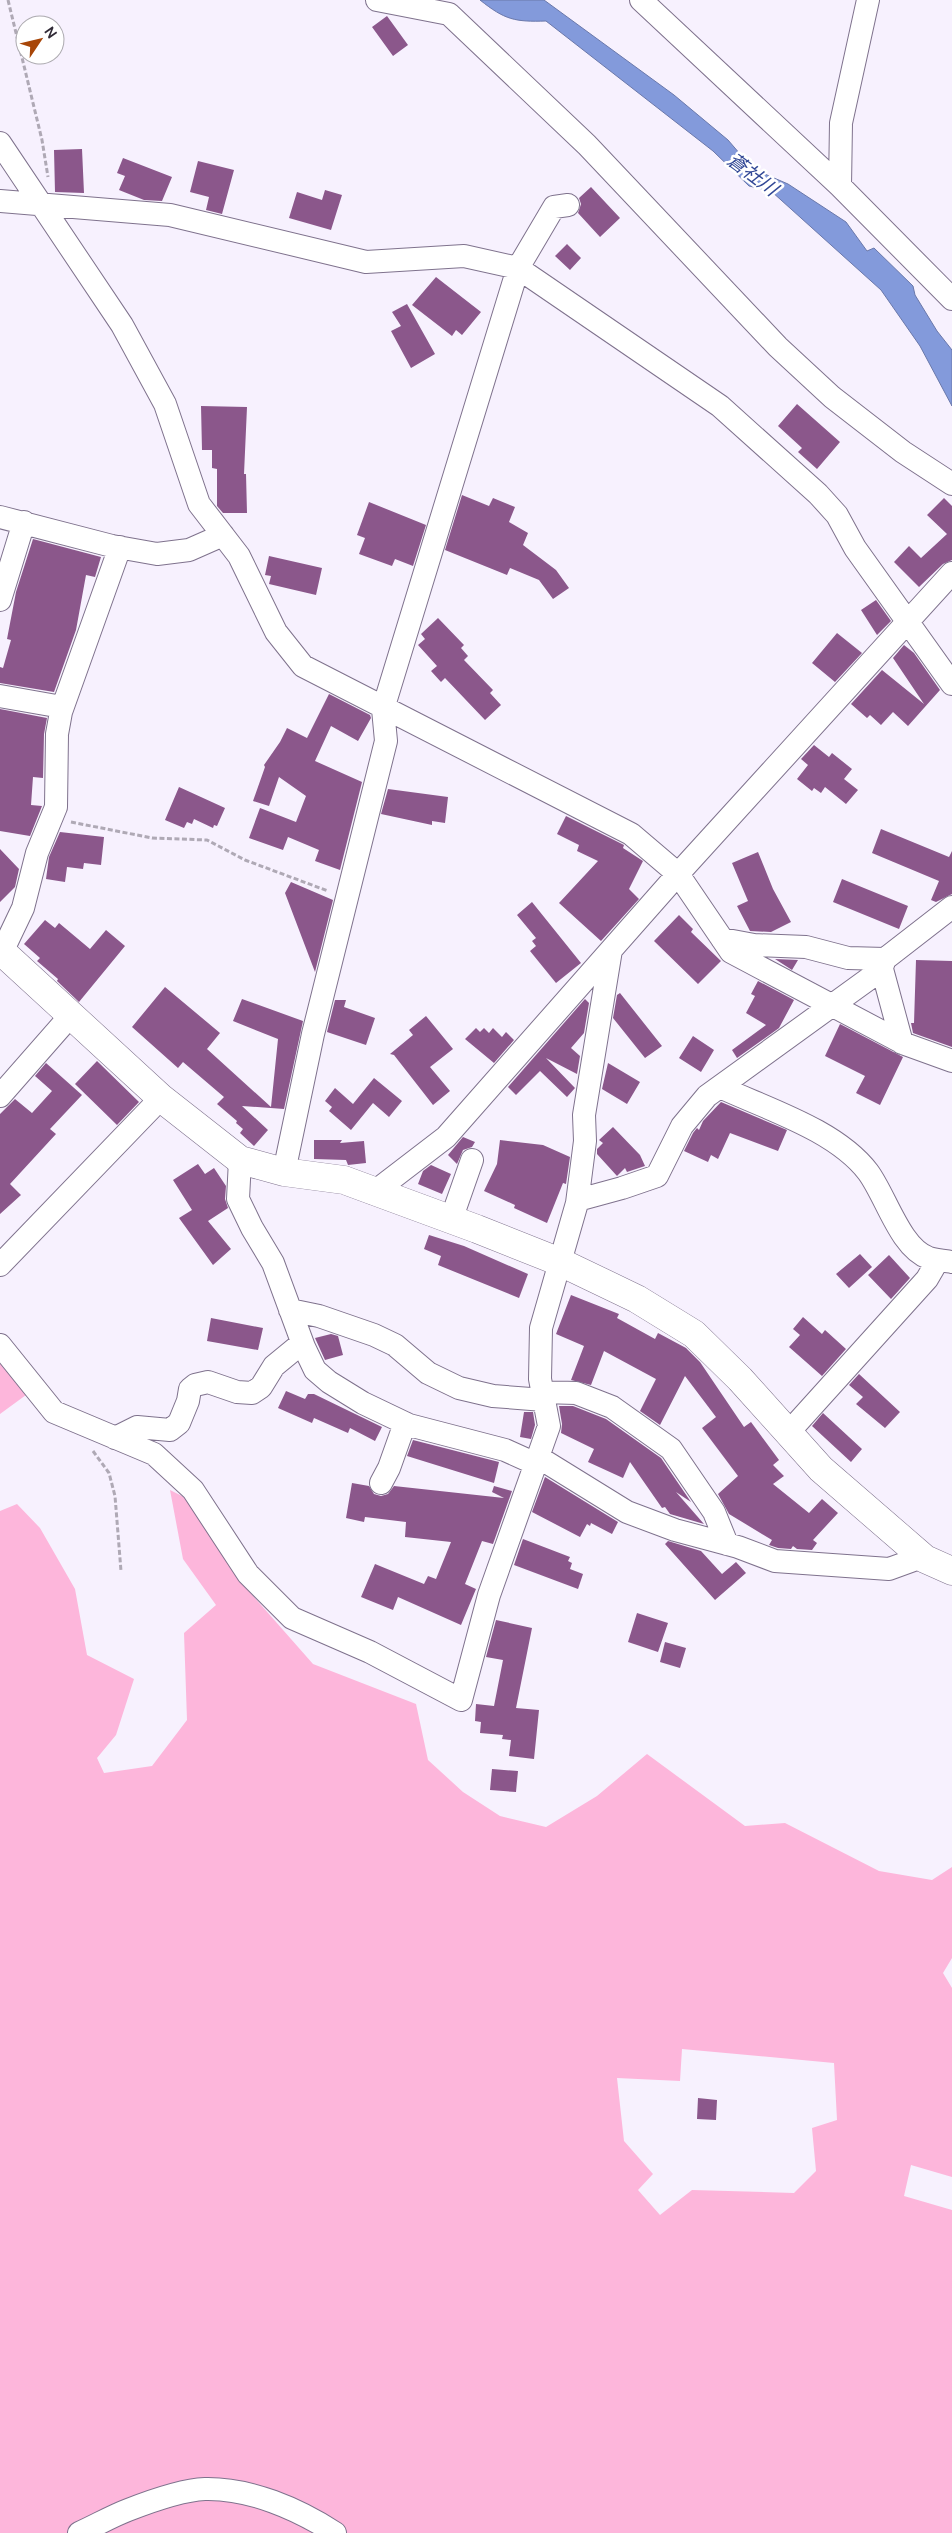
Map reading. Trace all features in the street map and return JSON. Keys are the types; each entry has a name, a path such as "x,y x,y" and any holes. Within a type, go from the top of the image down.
{"street":[{"path":"377,0 449,14 587,145 778,347 832,398 903,452 952,484"},
{"path":"641,0 840,186 952,299"},
{"path":"840,186 841,123 868,0"},
{"path":"0,143 46,203 122,325 165,404 199,504 239,556 276,632 303,666 383,709 631,834 678,874 731,952 834,1005 902,1043 952,1061"},
{"path":"0,201 46,203 170,215 366,262 464,256 518,268 720,406 818,494 837,515 855,548 952,684"},
{"path":"284,1172 313,1034 386,741 383,709 518,268 554,207 568,205"},
{"path":"0,517 120,547 157,554 189,550 223,535"},
{"path":"0,600 24,522"},
{"path":"120,547 62,707 57,734 56,807 53,818 37,853 23,908 1,951 161,1098 240,1160 284,1172 344,1180 451,1220 560,1262 637,1299 694,1334 740,1379 820,1469 922,1557 952,1571"},
{"path":"373,1192 446,1137 678,874 952,573"},
{"path":"0,696 62,707"},
{"path":"578,1200 657,1176 682,1126 707,1096 834,1005 952,907"},
{"path":"722,939 754,945 806,947 848,958 883,964"},
{"path":"0,1345 54,1412 154,1454 193,1490 248,1574 292,1618 370,1652 461,1700 489,1595 548,1426 540,1379 541,1328 578,1200 585,1141 584,1115 611,950"},
{"path":"883,964 902,1043"},
{"path":"0,1096 71,1015"},
{"path":"720,1087 807,1126 842,1148 868,1171 885,1199 901,1232 916,1252 930,1258 945,1261"},
{"path":"0,1265 161,1098"},
{"path":"240,1160 238,1199 252,1228 274,1264 302,1343 316,1370 329,1382 362,1403 405,1423 537,1460 627,1512 675,1530 727,1544 775,1561 889,1569 922,1557"},
{"path":"451,1220 472,1160"},
{"path":"788,1433 945,1261"},
{"path":"290,1310 319,1316 374,1335 394,1345 428,1373 459,1388 493,1396 543,1396 576,1393 612,1408 671,1449 714,1512 727,1544"},
{"path":"115,1438 137,1427 170,1430 179,1422 188,1401 190,1389 195,1385 208,1382 237,1392 252,1393 261,1387 274,1366 302,1343"},
{"path":"381,1483 389,1468 405,1423"},
{"path":"79,2533 126,2510 186,2492 205,2489 250,2494 296,2511 334,2533"}],"path":[{"path":"8,0 42,140 50,188 46,203"},
{"path":"53,818 152,838 207,840 245,860 347,898"},
{"path":"86,1426 86,1441 109,1473 115,1496 121,1571"}],"shaded area":[{"path":"0,1360 26,1395 0,1414"},
{"path":"170,1490 186,1498 239,1580 313,1664 416,1704 428,1760 463,1792 500,1816 546,1827 597,1796 647,1754 745,1826 785,1823 879,1871 932,1880 952,1867 952,1958 943,1973 952,1988 952,2177 911,2165 904,2196 952,2210 952,2533 0,2533 0,1511 17,1504 40,1528 75,1589 87,1655 134,1679 116,1735 97,1758 104,1773 152,1766 187,1720 184,1633 216,1605 183,1559","holes":["682,2049 834,2063 837,2120 812,2128 816,2171 794,2193 692,2190 660,2215 638,2190 653,2174 624,2141 617,2078 680,2081"]}],"water":[{"name":"蒼社川","path":"480,0 544,0 674,95 728,140 753,169 788,184 846,222 867,251 874,248 913,286 915,295 937,331 952,350 952,406 920,346 881,290 771,191 749,186 713,151 546,21 526,21 504,16"}],"building":[{"path":"387,16 408,45 393,56 372,27"},
{"path":"82,149 84,193 55,192 54,150"},
{"path":"123,158 172,177 162,201 144,200 119,190 125,176 117,173"},
{"path":"198,161 234,170 222,214 206,210 209,197 190,192"},
{"path":"591,187 620,218 600,237 578,213 581,204 579,198"},
{"path":"325,190 342,195 331,230 289,218 297,192 322,200"},
{"path":"567,244 581,258 570,270 555,256"},
{"path":"436,277 481,312 462,335 456,330 452,336 412,305"},
{"path":"407,304 435,354 411,368 391,331 401,326 392,312"},
{"path":"797,404 840,442 817,469 798,452 802,448 778,426"},
{"path":"201,406 247,407 244,474 246,474 247,513 223,513 217,506 217,469 212,468 212,450 202,450"},
{"path":"462,495 489,506 493,498 515,507 509,522 528,533 523,545 556,570 569,588 553,599 539,580 510,568 507,575 445,550"},
{"path":"944,498 952,506 952,560 943,564 919,587 894,562 909,546 921,558 947,534 927,515"},
{"path":"369,502 426,525 413,566 395,559 392,566 359,554 365,538 357,535"},
{"path":"33,539 101,557 95,577 86,575 76,630 54,692 0,683 0,667 3,668 11,640 7,639 16,592"},
{"path":"269,556 322,568 316,595 269,584 271,576 265,575"},
{"path":"876,600 891,621 877,635 861,610"},
{"path":"438,618 464,645 461,648 468,656 464,660 493,690 490,693 501,705 485,720 445,678 441,682 431,671 437,666 418,645 425,639 421,634"},
{"path":"837,633 862,653 835,682 812,663"},
{"path":"904,645 914,653 940,690 908,726 893,712 881,725 870,715 867,718 851,704 882,670 924,704 893,658"},
{"path":"329,694 370,715 371,718 358,741 331,726 315,761 362,782 340,870 315,861 319,850 288,837 283,850 249,838 260,808 296,822 306,796 279,777 269,806 253,801 265,767 264,765 287,728 307,738"},
{"path":"0,709 47,718 44,734 43,778 33,777 31,805 42,806 30,836 0,831"},
{"path":"814,745 829,757 832,753 852,769 844,779 858,790 846,804 825,787 821,793 814,788 812,791 797,779 808,765 801,759"},
{"path":"179,787 225,808 217,826 214,825 213,828 194,819 192,824 187,822 184,828 165,820"},
{"path":"388,789 448,797 445,823 432,821 432,825 381,814"},
{"path":"566,816 624,845 623,848 643,861 629,889 639,899 601,941 559,903 598,861 577,851 579,845 557,834"},
{"path":"881,829 949,857 952,851 952,894 936,902 931,900 939,881 872,853"},
{"path":"60,832 104,837 101,865 84,863 83,869 67,867 65,882 46,879 49,857"},
{"path":"0,849 19,869 15,887 0,902"},
{"path":"758,852 773,889 791,922 771,932 750,931 737,906 748,901 732,863"},
{"path":"842,879 908,906 899,929 833,902"},
{"path":"291,882 333,900 315,972 285,893"},
{"path":"532,902 581,963 556,983 530,951 536,946 532,941 536,938 517,915"},
{"path":"679,915 693,929 691,932 721,961 698,984 654,941"},
{"path":"45,920 55,928 59,923 90,949 106,930 125,946 79,1002 57,981 58,979 37,961 40,958 24,944"},
{"path":"775,959 798,960 792,970"},
{"path":"916,960 952,961 952,1047 913,1033 911,1023 914,1023"},
{"path":"758,981 794,1000 779,1028 737,1058 732,1050 766,1025 746,1013 755,996 751,994"},
{"path":"165,987 220,1033 207,1049 271,1107 278,1039 233,1021 242,999 303,1021 284,1109 242,1106 268,1130 254,1146 240,1133 243,1129 236,1123 237,1121 217,1104 224,1097 183,1062 178,1068 132,1027"},
{"path":"620,993 662,1046 645,1058 613,1018 617,995"},
{"path":"585,999 589,1003 584,1033 571,1048 580,1056 577,1074 546,1058 575,1088 567,1097 540,1071 516,1095 508,1087"},
{"path":"335,1000 346,1000 344,1007 375,1018 366,1045 327,1032"},
{"path":"426,1016 453,1049 430,1067 450,1091 433,1105 394,1055 390,1054 413,1035 409,1030"},
{"path":"840,1024 903,1057 880,1105 856,1093 865,1076 825,1056"},
{"path":"476,1028 480,1032 484,1028 489,1033 493,1028 502,1037 506,1032 514,1040 494,1063 465,1039"},
{"path":"693,1036 714,1050 701,1072 679,1058"},
{"path":"97,1061 139,1102 117,1125 75,1084"},
{"path":"46,1063 82,1095 50,1129 56,1134 10,1184 21,1195 0,1214 0,1114 15,1099 32,1113 52,1091 35,1076"},
{"path":"608,1063 640,1082 627,1104 602,1089"},
{"path":"374,1078 402,1101 389,1117 373,1103 351,1130 329,1111 332,1107 325,1101 335,1088 353,1104"},
{"path":"721,1102 787,1130 778,1151 730,1133 718,1159 711,1155 708,1162 684,1151 693,1133 697,1128 699,1130 703,1121"},
{"path":"613,1127 640,1155 645,1166 627,1172 625,1168 617,1176 597,1154 597,1149 603,1143 599,1140"},
{"path":"463,1137 475,1142 472,1147 463,1150 457,1164 448,1155"},
{"path":"314,1140 342,1140 340,1143 364,1141 366,1163 348,1165 346,1160 314,1159"},
{"path":"500,1140 543,1145 570,1157 566,1184 563,1183 547,1223 514,1208 515,1205 484,1191 497,1164"},
{"path":"198,1164 205,1174 214,1168 226,1186 225,1199 228,1208 208,1221 231,1249 213,1265 179,1218 192,1210 173,1180"},
{"path":"431,1165 451,1174 442,1194 418,1184 423,1171"},
{"path":"429,1235 464,1246 528,1274 519,1298 438,1265 441,1256 424,1249"},
{"path":"860,1254 872,1267 849,1288 836,1274"},
{"path":"889,1255 910,1278 891,1299 868,1275"},
{"path":"571,1295 619,1314 617,1318 655,1339 658,1333 686,1348 700,1362 744,1427 751,1422 779,1460 773,1465 784,1476 773,1484 809,1513 822,1499 838,1513 813,1540 817,1543 812,1550 797,1549 793,1546 791,1549 778,1548 769,1545 772,1540 729,1514 718,1494 738,1476 702,1428 716,1417 685,1376 660,1425 640,1411 656,1379 604,1351 591,1385 571,1380 584,1346 556,1334"},
{"path":"803,1317 822,1334 825,1330 846,1349 822,1376 789,1347 800,1335 793,1329"},
{"path":"211,1318 263,1328 258,1350 207,1341"},
{"path":"331,1334 338,1336 343,1355 325,1360 315,1338"},
{"path":"859,1374 900,1412 885,1428 856,1404 863,1397 849,1385"},
{"path":"286,1391 305,1399 308,1394 314,1394 382,1427 375,1441 350,1428 348,1433 314,1418 312,1423 278,1408"},
{"path":"559,1406 573,1406 606,1419 661,1458 691,1502 676,1492 704,1524 670,1514 665,1507 662,1508 630,1462 623,1478 588,1462 594,1449 561,1433 562,1424"},
{"path":"524,1412 533,1412 535,1425 531,1439 520,1437"},
{"path":"823,1413 862,1449 851,1462 812,1426"},
{"path":"413,1440 499,1462 494,1483 407,1456"},
{"path":"545,1477 618,1522 612,1534 591,1523 590,1526 587,1524 580,1537 532,1512"},
{"path":"352,1483 369,1486 374,1494 381,1496 388,1494 394,1486 504,1498 492,1492 494,1486 512,1491 493,1544 482,1541 465,1584 476,1589 461,1625 398,1597 393,1610 361,1597 375,1564 424,1584 428,1576 436,1579 451,1542 405,1537 406,1522 365,1517 364,1522 346,1518"},
{"path":"523,1539 570,1557 568,1561 572,1563 570,1569 583,1574 578,1589 514,1565"},
{"path":"668,1541 701,1551 722,1574 736,1562 746,1573 715,1600 665,1544"},
{"path":"637,1613 668,1623 658,1652 628,1642"},
{"path":"496,1620 532,1628 516,1708 539,1710 534,1759 509,1756 511,1740 502,1739 503,1735 480,1733 481,1722 475,1721 476,1704 494,1706 503,1660 486,1657"},
{"path":"665,1642 686,1648 680,1668 660,1662"},
{"path":"492,1769 518,1771 516,1792 490,1790"},
{"path":"698,2098 717,2100 716,2120 697,2119"}]}
